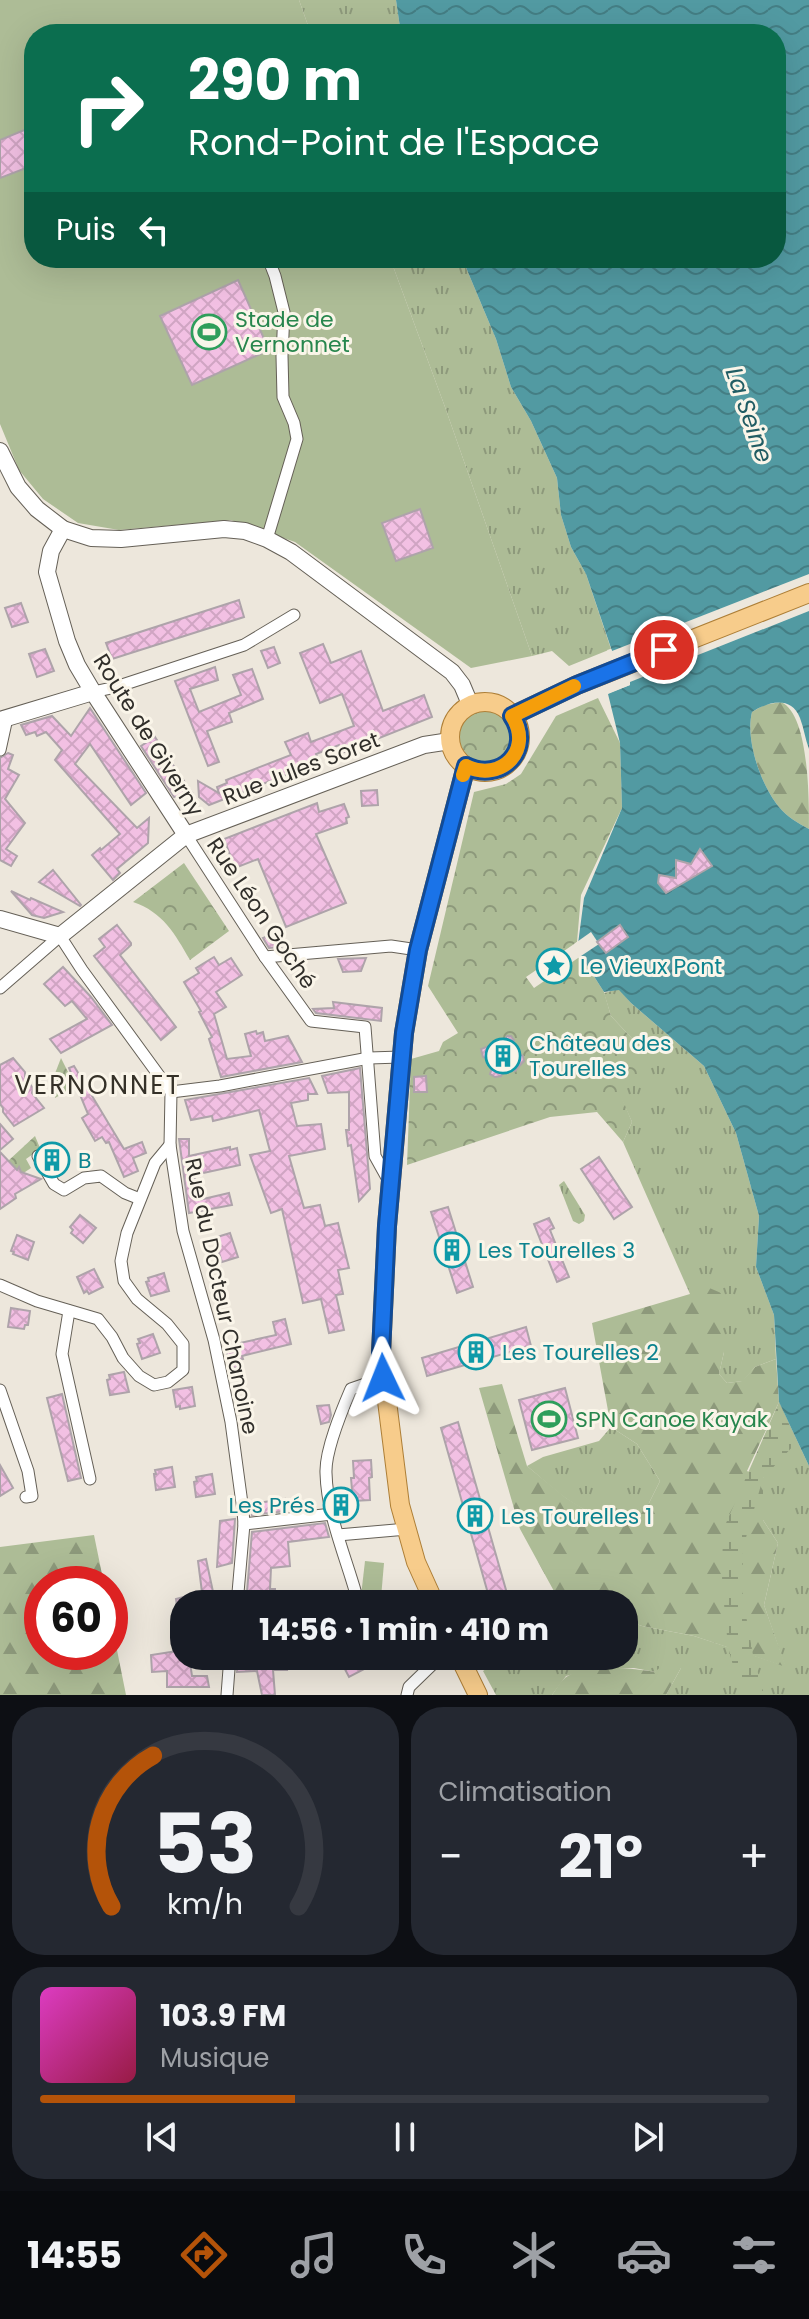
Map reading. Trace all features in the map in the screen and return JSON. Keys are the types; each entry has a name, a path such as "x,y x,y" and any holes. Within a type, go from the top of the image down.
{"main road":[{"path":"0,451 18,487 37,509 63,529 91,538 121,539 224,529 245,531 267,539 291,552 452,672 470,704"},
{"name":"Route de Giverny","path":"63,529 51,551 47,572 67,641 93,692 186,835"},
{"path":"512,716 577,685 809,593"},
{"path":"4,719 93,692"},
{"path":"470,704 495,704 512,716 517,722 520,738 510,761 504,766 481,771 466,766 457,758 450,741 454,721 470,704"},
{"name":"Rue Jules Soret","path":"60,936 186,835 424,745 450,741"},
{"path":"429,1590 416,1562 396,1479 381,1353 390,1183 401,1057 418,950 466,766"},
{"path":"0,919 60,936"},
{"path":"466,1670 478,1695"}],"street":[{"path":"267,539 297,439 283,397 284,312 272,268"},
{"path":"93,692 244,645 294,615"},
{"path":"0,750 4,719"},
{"name":"Rue Léon Goché","path":"186,835 265,957 311,1021 365,1027 369,1058"},
{"path":"0,988 60,936 171,1092 369,1058 401,1057"},
{"path":"265,957 391,946 418,950"},
{"path":"369,1058 375,1156 390,1183"},
{"name":"Rue du Docteur Chanoine","path":"171,1092 170,1145 183,1231 214,1340 231,1422 244,1524 238,1590"},
{"path":"0,1285 37,1301 98,1319 123,1358 139,1376 154,1385 168,1382 183,1370 183,1344 167,1324 137,1299 124,1281 121,1261 127,1233 155,1163 170,1145"},
{"path":"38,1156 54,1184 64,1190 84,1178 101,1176 125,1193 140,1199"},
{"path":"69,1311 62,1354 90,1479"},
{"path":"355,1590 332,1514 325,1471 338,1419 351,1389 383,1378"},
{"path":"0,1390 28,1471 32,1496 26,1497"},
{"path":"244,1524 332,1514"},
{"path":"338,1535 407,1529"},
{"path":"227,1695 229,1670"},
{"path":"407,1695 409,1687 427,1670"}],"green space":[{"name":"Stade de Vernonnet","path":"0,0 299,0 307,24 24,24 24,268 394,268 532,656 471,668 295,542 231,520 119,530 78,523 43,499 19,470 0,424"},
{"path":"299,0 396,0 400,24 307,24"},
{"path":"394,268 466,268 496,339 511,387 531,421 557,478 561,515 571,547 586,574 611,649 569,666 552,651 532,656"},
{"path":"598,698 620,743 622,808 581,895 577,942 526,977 534,988 581,956 604,992 611,1016 640,1047 640,1084 619,1091 632,1122 623,1142 597,1112 550,1117 407,1165 411,1059 439,1051 443,1042 458,1033 428,986 474,792 506,784 521,774 556,716"},
{"path":"781,702 790,710 802,739 808,778 809,829 786,814 772,798 753,749 752,712 764,705"},
{"path":"485,710 503,718 511,736 503,754 485,762 467,754 459,736 467,718"},
{"path":"184,863 229,931 190,960 160,918 133,902"},
{"path":"619,989 704,1066 736,1133 759,1216 756,1267 774,1315 776,1359 755,1367 743,1381 727,1383 719,1374 724,1352 690,1294 623,1142 632,1122 618,1091 640,1047 611,1016 604,993"},
{"path":"61,1058 73,1082 69,1090 55,1098 54,1076"},
{"path":"35,1136 40,1148 46,1145 26,1159 31,1168 22,1174 8,1161"},
{"path":"564,1181 585,1215 584,1221 579,1224 573,1221 559,1185"},
{"path":"698,1283 721,1293 724,1352 719,1374 727,1383 742,1381 755,1367 776,1359 779,1402 747,1471 763,1478 763,1520 778,1543 764,1605 786,1667 694,1636 638,1625 638,1590 553,1590 520,1529 479,1388 502,1384 527,1466 566,1498 590,1513 620,1517 648,1505 660,1481 637,1444 611,1427 592,1323 690,1294"},
{"path":"779,1402 809,1466 809,1695 666,1695 681,1668 655,1672 638,1669 638,1625 694,1636 785,1666 764,1605 778,1543 763,1520 763,1478"},
{"path":"779,1402 797,1442 763,1478 743,1548 742,1593 764,1695 741,1695 728,1647 722,1582 723,1530"},
{"path":"611,1427 637,1444 660,1481 648,1505 634,1512 606,1517 581,1508 527,1466 543,1457 599,1441"},
{"path":"94,1535 100,1566 24,1566 24,1670 121,1670 126,1695 0,1695 0,1547"},
{"path":"365,1561 384,1563 382,1590 362,1590"},
{"path":"671,1657 681,1668 666,1695 552,1695 564,1679 582,1671 655,1672"},
{"path":"590,1670 566,1676 552,1695 496,1695 483,1671"}],"water":[{"name":"La Seine","path":"396,0 809,0 809,749 800,718 785,703 772,703 752,712 750,723 756,762 772,798 782,811 809,829 809,1466 779,1402 774,1315 756,1267 759,1216 736,1133 704,1066 619,990 604,992 581,956 578,944 584,898 622,808 620,743 608,694 630,685 612,651 586,574 571,547 561,515 557,478 531,421 511,387 496,339 466,268 786,268 786,24 400,24"}],"pier":[{"path":"809,574 809,611 604,695 606,691 625,683 607,650 612,651"},
{"path":"591,932 599,944 578,958 574,944"}],"building":[{"path":"24,130 24,169 0,178 0,140"},
{"path":"238,280 269,350 192,385 160,316"},
{"path":"420,509 433,548 396,561 382,523"},
{"path":"239,600 244,617 112,659 106,643"},
{"path":"21,603 28,622 12,627 5,608"},
{"path":"323,644 331,663 361,651 383,711 424,695 432,717 342,753 339,745 316,754 319,762 209,805 199,797 198,781 219,793 217,787 227,783 226,780 291,755 285,742 308,733 311,742 354,726 342,694 320,703 300,653"},
{"path":"274,647 280,663 268,668 261,651"},
{"path":"45,649 54,671 37,677 29,654"},
{"path":"215,667 218,680 190,689 199,712 241,695 233,675 252,669 263,699 229,713 232,722 207,731 219,762 208,766 175,681"},
{"path":"90,708 146,793 131,805 90,744 75,764 137,828 149,818 148,843 117,869 120,873 113,880 92,855 120,834 55,760 62,750 46,732 37,736 35,732 26,735 21,725 52,716 71,736"},
{"path":"155,737 193,794 174,797 141,746"},
{"path":"8,753 13,755 8,769 19,775 5,799 25,823 6,849 17,856 11,866 0,860 0,758"},
{"path":"377,790 378,805 362,806 361,791"},
{"path":"317,803 319,812 344,804 349,817 346,818 347,823 316,834 346,903 286,927 258,859 235,868 224,839"},
{"path":"700,849 712,866 666,893 658,883 659,875 676,878 676,860 691,864"},
{"path":"53,870 81,905 80,906 39,882"},
{"path":"11,891 63,912 44,918 32,915"},
{"path":"117,925 131,943 120,955 176,1027 161,1040 94,956 105,947 99,939"},
{"path":"620,925 628,937 606,953 597,942"},
{"path":"273,934 281,947 269,948 263,938"},
{"path":"214,957 219,965 231,958 242,975 216,992 226,1007 214,1014 227,1059 251,1056 245,1034 256,1031 257,1034 263,1032 265,1041 288,1036 302,1062 221,1077 209,1039 212,1037 184,982 199,973 196,968"},
{"path":"366,958 361,971 343,972 338,959"},
{"path":"63,967 112,1025 61,1053 50,1039 87,1019 72,1001 65,1006 44,984"},
{"path":"333,1002 382,1008 381,1021 316,1013 313,1009 334,1008"},
{"name":"Château des Tourelles","path":"507,1036 514,1040 514,1050 523,1056 524,1061 515,1071 505,1067 501,1076 495,1077 490,1074 494,1062 483,1057 481,1049 489,1046 497,1052"},
{"path":"13,1058 25,1072 25,1078 33,1088 32,1093 44,1108 14,1126 0,1104 0,1065"},
{"path":"74,1066 124,1149 142,1142 146,1153 133,1158 138,1171 124,1177 109,1142 106,1143 102,1137 95,1141 82,1118 88,1114 69,1068"},
{"path":"360,1068 370,1189 359,1201 346,1130 349,1130 349,1092 328,1093 322,1076"},
{"path":"426,1076 427,1092 414,1092 414,1077"},
{"path":"309,1078 317,1094 308,1094 308,1100 291,1103 297,1126 321,1124 325,1149 289,1156 304,1208 320,1205 325,1226 338,1223 349,1268 338,1270 343,1294 336,1295 344,1330 329,1333 321,1299 303,1303 282,1209 271,1213 250,1155 270,1151 259,1110 213,1121 212,1116 191,1120 185,1100"},
{"path":"0,1124 13,1139 0,1150"},
{"path":"179,1139 189,1139 189,1156 237,1148 240,1165 194,1175 199,1200 229,1193 232,1205 189,1213"},
{"path":"0,1152 17,1170 19,1167 21,1172 41,1179 15,1194 16,1198 0,1209"},
{"path":"599,1157 632,1207 614,1219 581,1169"},
{"name":"Les Tourelles 3","path":"448,1207 473,1287 457,1293 431,1212"},
{"path":"80,1215 96,1228 83,1243 71,1233 73,1230 70,1227"},
{"path":"549,1218 554,1228 550,1230 569,1277 557,1282 534,1224"},
{"path":"230,1233 238,1257 222,1262 214,1238"},
{"path":"17,1235 34,1242 28,1260 11,1251"},
{"path":"94,1269 103,1287 89,1294 87,1291 84,1293 77,1277"},
{"path":"164,1273 169,1291 151,1296 146,1282 148,1278"},
{"path":"11,1308 30,1311 28,1325 24,1329 8,1327"},
{"path":"285,1319 291,1344 242,1356 243,1359 238,1360 239,1367 229,1369 226,1346 276,1335 273,1322"},
{"name":"Les Tourelles 2","path":"526,1327 531,1346 427,1376 422,1358"},
{"path":"153,1334 160,1353 142,1359 138,1339"},
{"path":"124,1372 129,1392 110,1395 109,1375"},
{"path":"192,1387 195,1406 176,1407 173,1390"},
{"name":"SPN Canoe Kayak","path":"565,1388 578,1438 532,1450 519,1400"},
{"path":"62,1394 81,1478 68,1481 47,1398"},
{"path":"329,1405 329,1422 321,1424 317,1406"},
{"name":"Les Tourelles 1","path":"458,1422 506,1590 487,1590 441,1428"},
{"path":"371,1460 370,1500 353,1501 353,1461"},
{"path":"0,1465 13,1488 0,1496"},
{"path":"172,1467 175,1487 156,1490 155,1470"},
{"path":"212,1474 215,1494 196,1497 196,1477"},
{"path":"285,1499 287,1511 252,1515 251,1504"},
{"path":"235,1519 232,1563 217,1567 220,1521"},
{"path":"325,1523 329,1537 288,1542 290,1566 271,1568 270,1589 275,1590 247,1590 252,1532"},
{"path":"206,1559 213,1590 202,1590 198,1561"},
{"path":"170,1652 170,1670 191,1670 192,1676 207,1676 209,1687 167,1687 167,1671 152,1672 151,1655"},
{"path":"273,1670 275,1695 262,1695 257,1671 237,1672"},
{"path":"345,1670 362,1670 349,1677"}],"slow traffic":[{"path":"463,775 466,766 481,771 504,766 515,754 520,738 517,722 512,716 574,686"}],"place":[{"name":"Stade de Vernonnet","path":"209,332"},
{"name":"Le Vieux Pont","path":"554,966"},
{"name":"Château des Tourelles","path":"503,1056"},
{"name":"B","path":"52,1160"},
{"name":"Les Tourelles 3","path":"452,1250"},
{"name":"Les Tourelles 2","path":"476,1352"},
{"name":"SPN Canoe Kayak","path":"549,1419"},
{"name":"Les Prés","path":"341,1505"},
{"name":"Les Tourelles 1","path":"475,1516"}],"district":[{"name":"VERNONNET","path":"98,1085"}],"route":[{"path":"383,1378 381,1353 387,1226 404,1033 418,950 466,766 489,771 510,761 520,738 517,722 512,716 535,703 664,650"}]}
